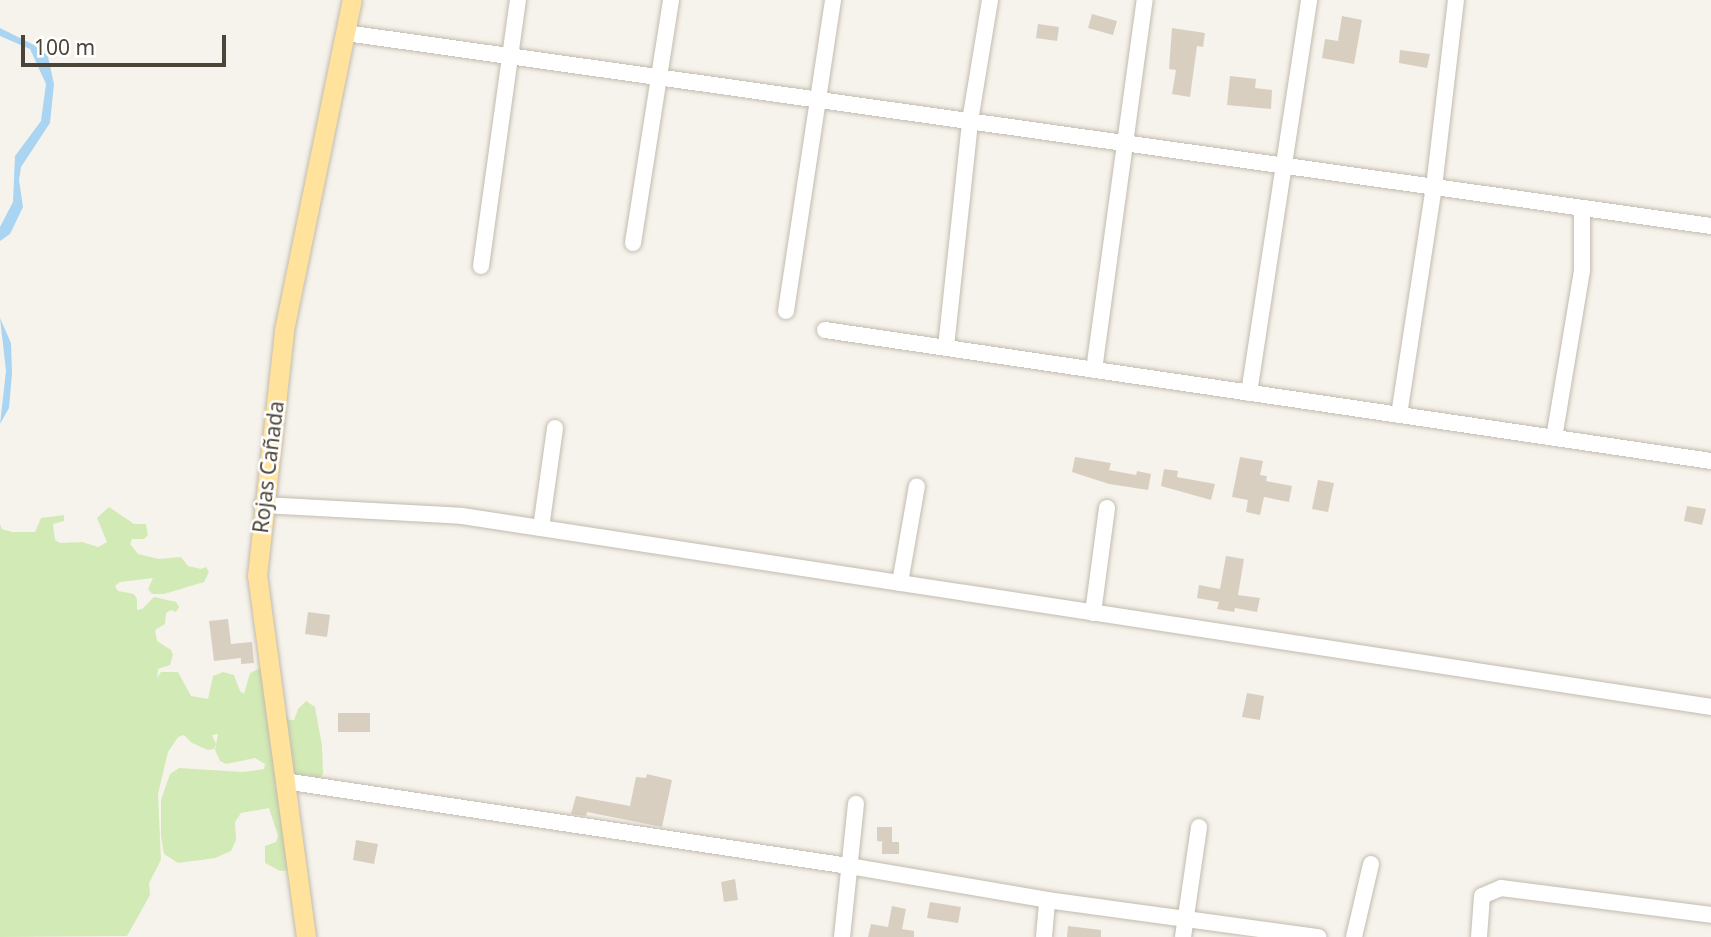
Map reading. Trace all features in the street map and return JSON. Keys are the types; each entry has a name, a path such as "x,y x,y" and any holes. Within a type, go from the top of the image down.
{"main road":[{"name":"Rojas Cañada","path":"306,937 257,576 262,505 284,330 352,0"}],"street":[{"path":"481,266 518,0"},
{"path":"634,243 657,77 671,0"},
{"path":"786,311 833,0"},
{"path":"946,348 970,121 990,0"},
{"path":"1094,370 1144,0"},
{"path":"1249,393 1286,166 1309,0"},
{"path":"1399,415 1434,187 1456,0"},
{"path":"346,33 1711,226"},
{"path":"1554,438 1582,270 1582,208"},
{"path":"825,330 1554,438 1710,456"},
{"path":"541,528 555,428"},
{"path":"900,583 917,486"},
{"path":"262,505 462,516 1711,707"},
{"path":"1093,613 1107,508"},
{"path":"284,781 849,866 1047,900 1318,937"},
{"path":"842,937 856,804"},
{"path":"1183,937 1199,827"},
{"path":"1354,937 1371,864"},
{"path":"1479,937 1482,896 1501,888 1711,915"},
{"path":"1044,937 1047,900"}],"green space":[{"path":"109,507 134,524 146,524 148,535 144,539 132,539 130,544 138,554 159,559 181,557 188,566 201,569 206,567 209,572 204,582 164,594 152,594 148,589 153,578 120,582 115,586 118,591 134,594 137,610 142,609 154,597 176,602 179,607 176,612 171,610 166,613 165,624 155,630 157,641 171,650 173,655 170,665 158,669 157,678 161,672 178,672 191,696 208,699 213,676 223,672 234,675 240,691 244,694 250,673 264,666 289,720 294,720 298,709 306,701 315,707 322,746 323,774 319,779 308,775 291,779 291,870 280,871 265,863 265,846 276,842 278,836 269,808 241,813 235,822 236,840 231,851 215,858 178,863 164,854 161,836 161,800 170,774 179,768 243,772 264,769 265,764 255,758 226,764 220,761 215,750 218,734 212,735 216,744 214,749 208,750 192,743 184,735 178,737 168,752 158,794 161,860 149,883 150,895 127,936 0,937 0,524 2,529 12,532 35,532 41,518 64,515 64,521 53,524 55,540 60,543 82,542 98,547 107,542 97,518"}],"water":[{"path":"0,28 40,48 48,57 54,84 50,123 21,167 19,180 23,207 10,234 0,241 0,227 13,202 15,156 41,121 46,84 30,49 0,36"},
{"path":"0,318 11,343 12,373 9,408 0,424 6,371"}],"building":[{"path":"1092,14 1117,21 1113,35 1088,28"},
{"path":"1342,16 1362,20 1354,64 1322,58 1325,39 1338,41"},
{"path":"1038,24 1059,27 1057,41 1036,38"},
{"path":"1172,28 1205,33 1203,47 1197,46 1190,97 1172,94 1176,70 1169,69"},
{"path":"1400,50 1430,54 1427,68 1399,63"},
{"path":"1230,76 1256,79 1255,88 1272,90 1271,109 1227,105"},
{"path":"1075,457 1111,463 1109,470 1136,475 1137,471 1151,474 1148,490 1109,484 1072,472"},
{"path":"1240,457 1263,461 1260,475 1267,476 1266,481 1292,486 1289,502 1264,497 1260,515 1246,512 1248,500 1232,497"},
{"path":"1164,469 1178,471 1177,477 1215,484 1211,500 1161,486"},
{"path":"1318,480 1334,483 1328,512 1312,509"},
{"path":"1687,506 1706,509 1702,525 1684,521"},
{"path":"1226,556 1244,559 1238,595 1260,598 1257,612 1235,608 1234,612 1217,609 1219,602 1197,598 1199,585 1220,589"},
{"path":"308,612 330,615 327,637 305,634"},
{"path":"228,619 231,644 252,642 254,663 241,664 241,658 214,661 209,621"},
{"path":"1247,693 1264,696 1260,720 1242,717"},
{"path":"338,713 370,713 370,732 338,732"},
{"path":"647,774 672,780 662,827 587,812 586,816 571,814 576,796 630,806 636,777 646,778"},
{"path":"877,827 892,827 892,842 899,842 899,854 882,854 882,842 885,842 877,841"},
{"path":"356,840 378,844 374,864 353,860"},
{"path":"735,879 738,900 724,902 721,882"},
{"path":"930,902 961,907 958,923 927,918"},
{"path":"892,906 906,909 902,929 914,931 914,937 868,937 871,924 888,927"},
{"path":"1068,926 1101,930 1101,937 1067,937"}]}
